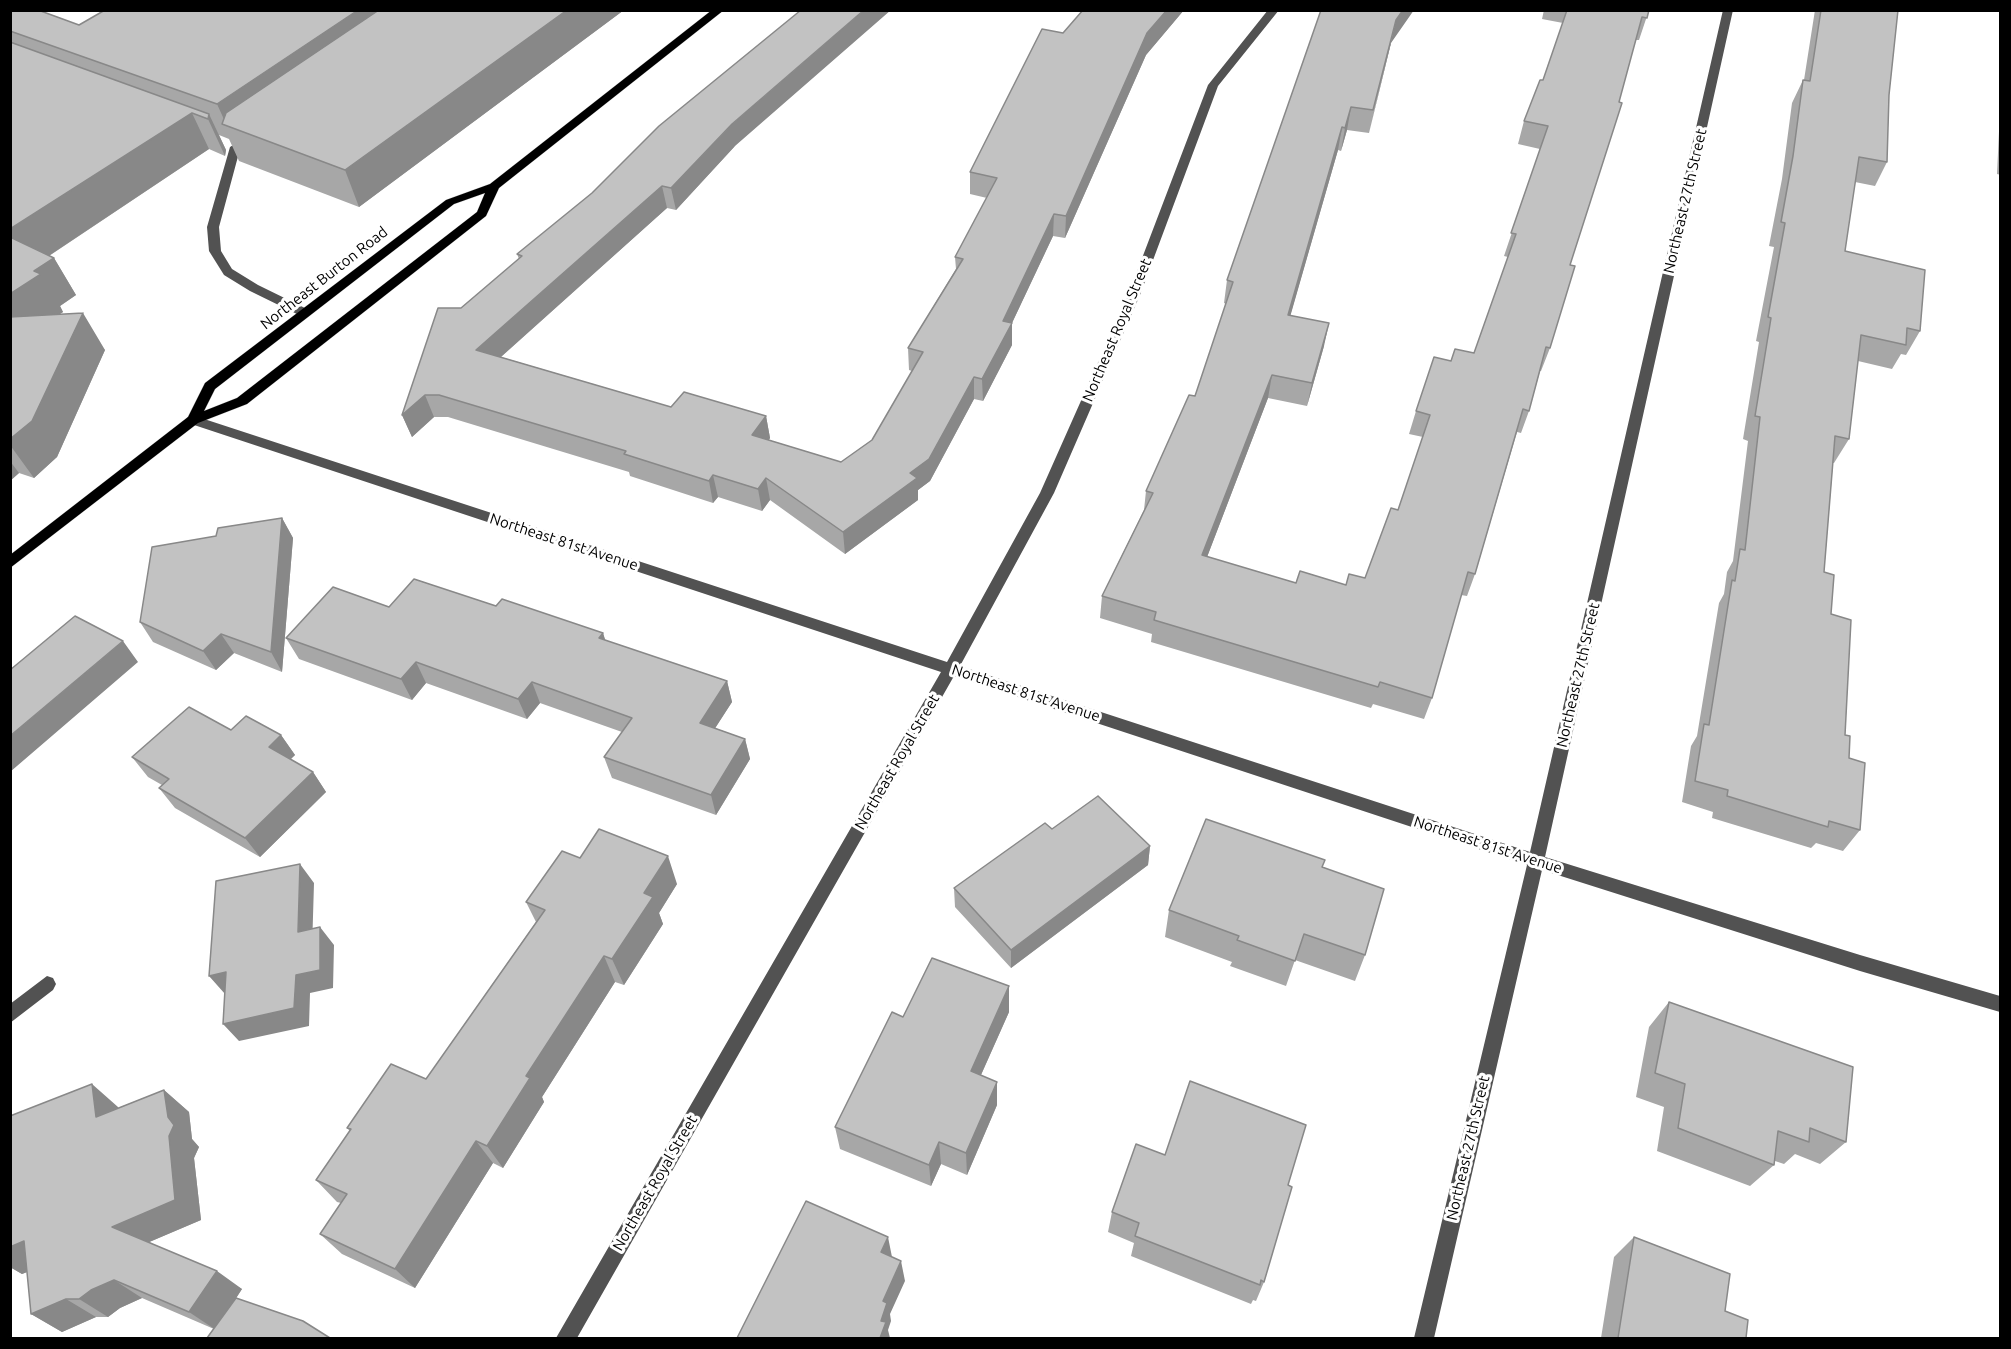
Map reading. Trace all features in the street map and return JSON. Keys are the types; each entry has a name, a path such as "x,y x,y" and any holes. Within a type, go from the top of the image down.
{"main road":[{"name":"Northeast Burton Road","path":"193,420 210,386 450,202 494,186 719,10"},
{"name":"Northeast Burton Road","path":"10,563 193,420 242,401 445,243 482,214 494,186"}],"street":[{"name":"Northeast Royal Street","path":"566,1338 951,668 1047,493 1134,295 1213,86 1274,10"},
{"name":"Northeast 27th Street","path":"1424,1338 1536,861 1728,10"},
{"path":"254,134 229,145 213,227 215,251 228,272 254,288 305,313"},
{"name":"Northeast 81st Avenue","path":"193,420 1536,861 1860,963 2001,1004"},
{"path":"10,1015 47,984"}],"building":[{"path":"10,10 38,10 79,25 105,10 358,10 217,104 10,31"},
{"path":"379,10 567,10 345,170 222,124 226,113"},
{"path":"801,10 864,10 732,124 671,188 662,186 476,350 671,407 684,392 766,416 752,435 841,462 872,440 923,352 908,348 963,259 955,257 997,178 970,172 1042,29 1063,33 1083,10 1167,10 1147,33 1066,216 1054,214 1003,321 1012,323 982,379 974,377 929,459 910,473 917,478 843,532 766,478 758,489 713,475 709,481 624,454 626,451 439,395 425,395 402,415 438,308 461,308 522,256 517,254 592,193 659,126"},
{"path":"1321,10 1403,10 1396,20 1373,110 1351,107 1345,128 1342,127 1288,315 1329,323 1312,383 1272,375 1202,555 1296,583 1300,571 1346,585 1349,574 1365,578 1391,508 1398,510 1430,415 1416,411 1434,357 1451,361 1455,349 1474,353 1516,234 1511,233 1548,126 1524,121 1540,80 1543,80 1567,10 1649,10 1647,18 1642,17 1619,102 1622,103 1570,265 1575,266 1550,348 1546,347 1529,411 1523,409 1475,574 1468,572 1432,698 1380,682 1378,687 1154,620 1156,612 1102,596 1153,493 1146,491 1189,395 1195,396 1233,282 1227,280"},
{"path":"1821,10 1898,10 1889,95 1887,162 1859,157 1845,251 1925,270 1920,331 1907,328 1906,345 1861,335 1849,439 1835,436 1824,572 1834,575 1831,614 1851,620 1845,735 1850,736 1849,758 1865,763 1860,830 1829,821 1828,827 1727,796 1728,790 1695,781 1704,724 1709,725 1732,580 1735,581 1740,549 1745,550 1760,417 1755,416 1771,318 1768,317 1785,223 1781,222 1803,80 1810,81"},
{"path":"10,42 209,114 208,119 192,113 10,229"},
{"path":"10,237 54,258 34,271 41,274 10,294"},
{"path":"83,313 32,421 10,439 10,317"},
{"path":"282,518 271,652 221,634 203,651 140,622 152,547 216,536 218,528"},
{"path":"414,579 496,606 502,599 603,633 599,638 727,681 700,723 745,739 711,795 604,757 632,718 532,682 518,699 416,662 401,679 286,638 333,587 389,607"},
{"path":"75,616 123,641 10,736 10,670"},
{"path":"189,707 231,730 246,716 281,735 269,747 313,772 245,838 159,788 169,779 132,757"},
{"path":"1098,796 1150,846 1011,950 954,888 1045,823 1052,829"},
{"path":"1206,819 1325,860 1322,867 1384,889 1365,955 1304,934 1295,961 1237,940 1239,936 1169,910"},
{"path":"599,829 668,856 644,893 653,897 612,959 604,956 526,1076 530,1078 487,1146 476,1141 395,1269 320,1234 347,1194 316,1180 351,1129 347,1128 391,1064 426,1079 545,910 526,902 562,851 580,858"},
{"path":"300,864 298,932 320,927 320,970 296,975 294,1008 223,1024 226,972 209,976 216,881"},
{"path":"932,958 1009,986 971,1071 997,1082 966,1153 939,1142 929,1165 835,1127 892,1012 903,1017"},
{"path":"1669,1002 1853,1067 1846,1142 1810,1128 1809,1142 1778,1131 1774,1165 1678,1128 1685,1084 1655,1073"},
{"path":"1190,1081 1306,1125 1288,1185 1292,1187 1264,1282 1261,1280 1260,1285 1135,1236 1139,1223 1112,1212 1136,1144 1165,1155"},
{"path":"92,1084 96,1117 164,1090 168,1117 174,1125 169,1136 175,1200 112,1227 217,1271 189,1312 114,1280 91,1290 79,1299 66,1299 31,1314 24,1241 10,1247 10,1116"},
{"path":"806,1201 888,1237 881,1252 901,1261 883,1301 887,1303 881,1321 886,1322 880,1338 737,1338"},
{"path":"1634,1237 1730,1274 1725,1311 1748,1320 1746,1338 1618,1338"},
{"path":"236,1298 303,1321 330,1338 207,1338"}]}
